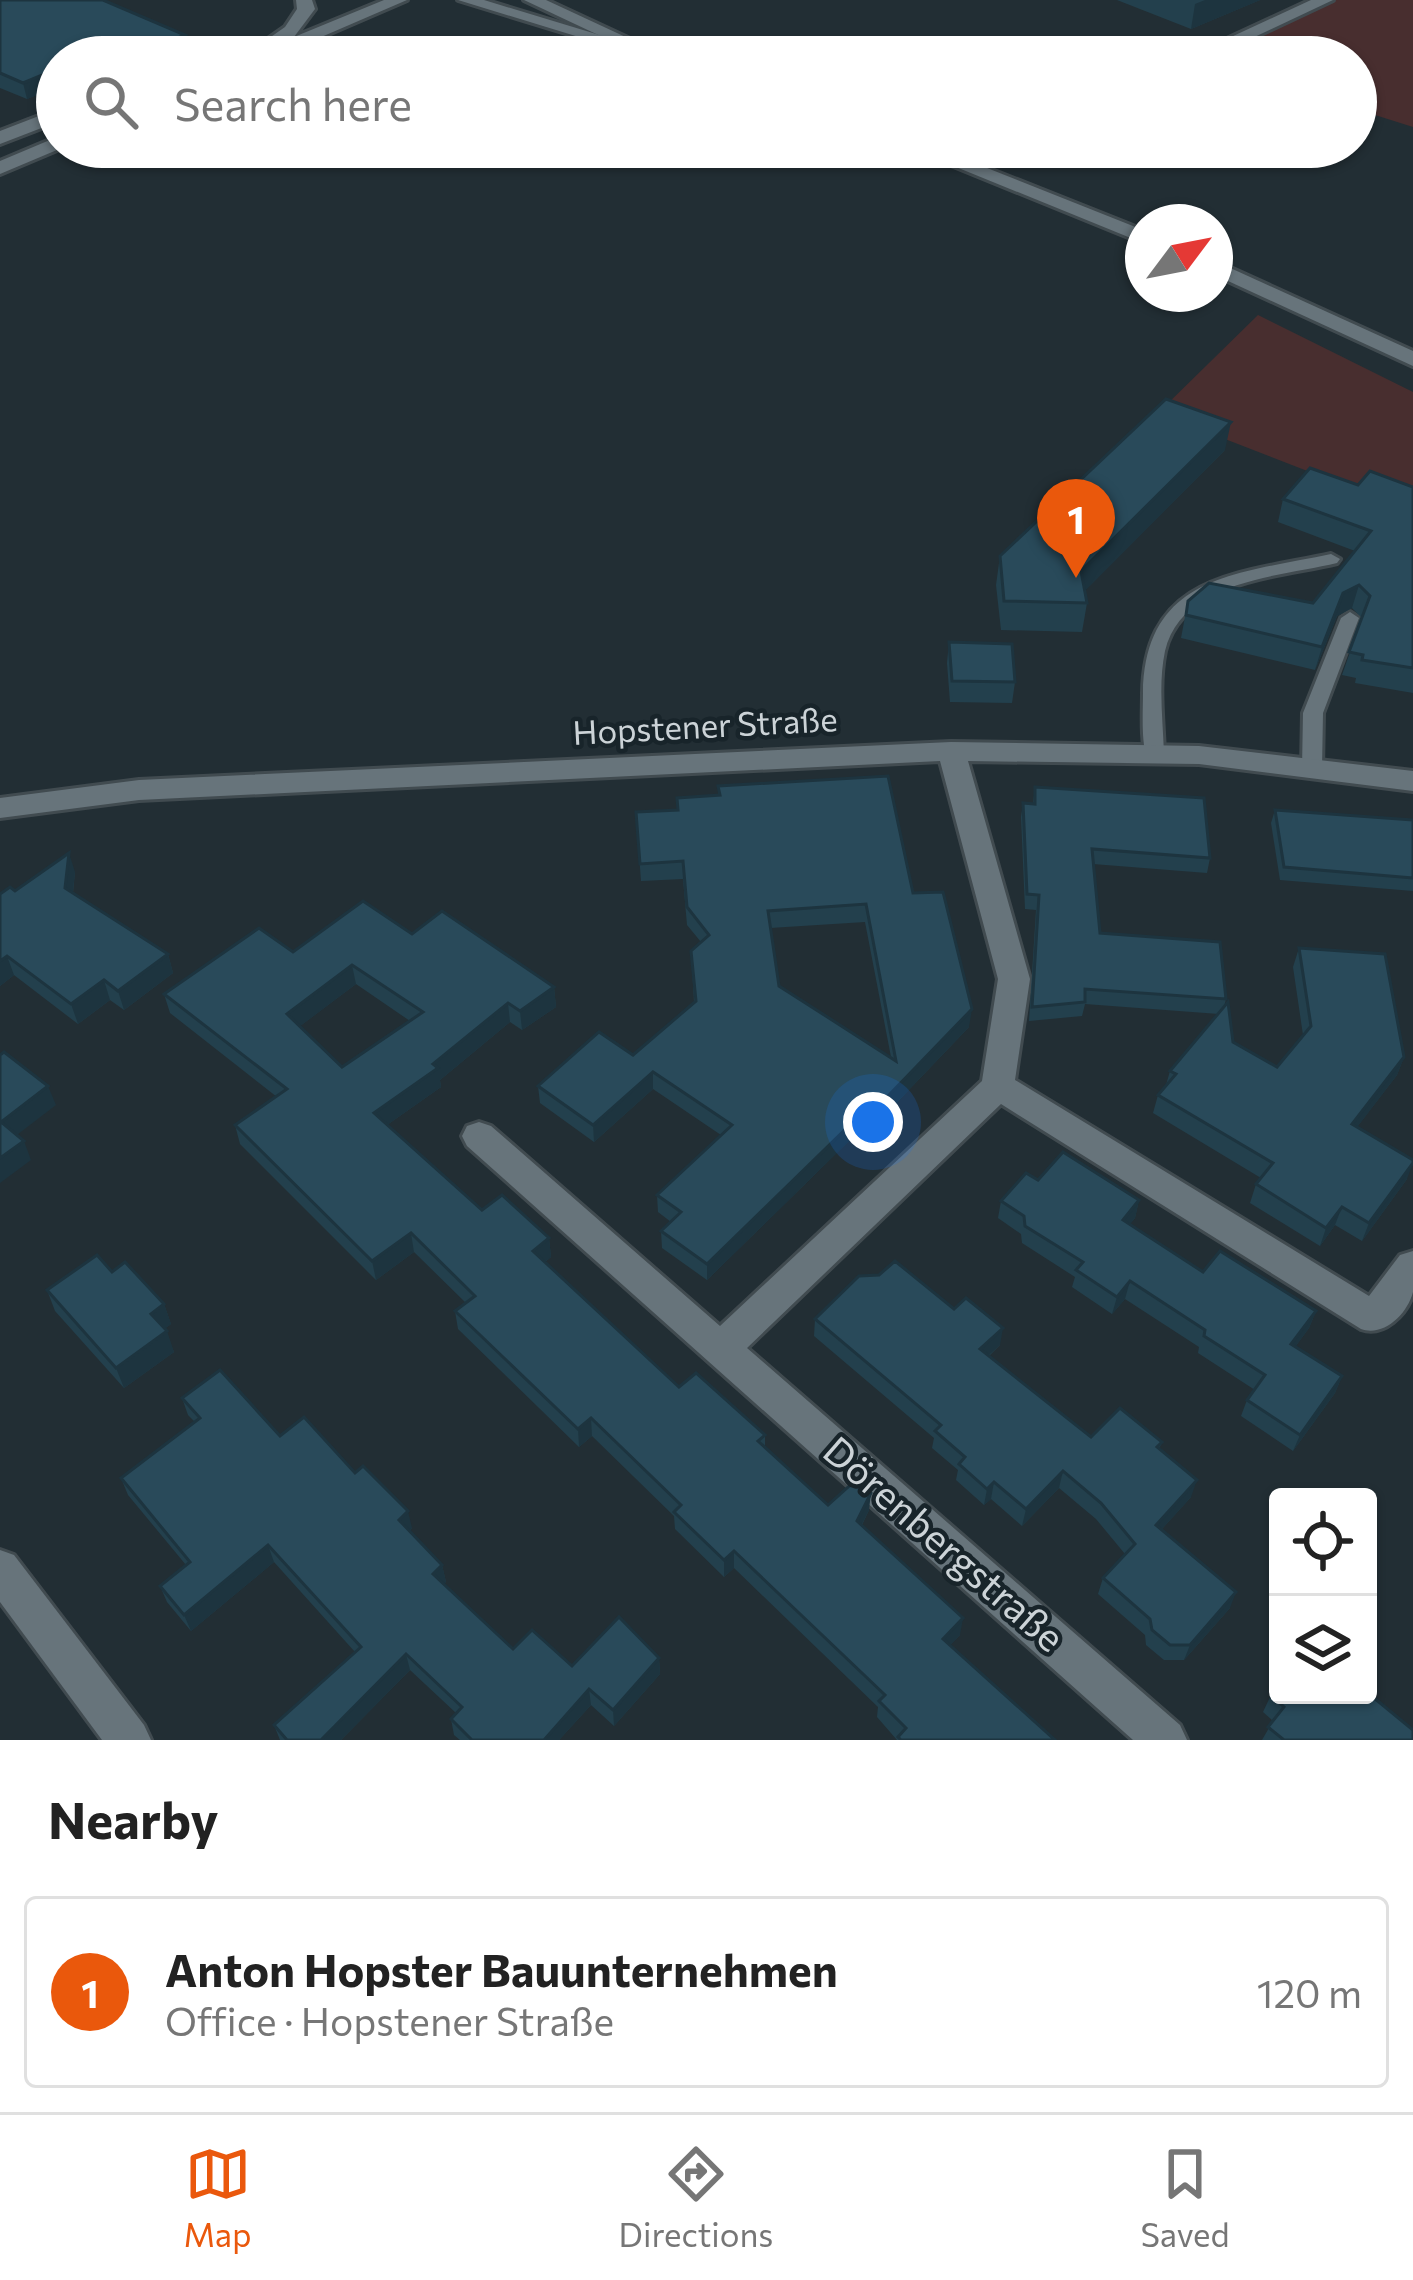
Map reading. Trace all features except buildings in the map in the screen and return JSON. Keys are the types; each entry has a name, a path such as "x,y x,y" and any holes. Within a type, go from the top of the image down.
{"street":[{"path":"284,36 306,9 304,0"},
{"path":"309,36 399,0"},
{"path":"466,0 591,36"},
{"path":"532,0 614,36"},
{"path":"1244,36 1325,0"},
{"path":"0,138 36,123"},
{"path":"0,168 36,152"},
{"path":"970,168 1125,230"},
{"path":"1233,275 1413,358"},
{"path":"722,1348 998,1086 1013,979 951,751"},
{"name":"Hopstener Straße","path":"0,808 139,790 951,751 1154,754 1413,781"},
{"path":"998,1086 1374,1318 1413,1266"},
{"name":"Dörenbergstraße","path":"479,1136 1165,1740"},
{"path":"0,1569 129,1740"}],"lane":[{"path":"1154,754 1156,649 1178,612 1218,586 1331,559"},
{"path":"1312,769 1312,713 1350,618"}],"shaded area":[{"path":"1325,0 1413,0 1413,127 1377,116 1377,36 1244,36"},
{"path":"1258,315 1413,392 1413,512 1158,413"}],"place":[{"name":"Anton Hopster Bauunternehmen","path":"1076,578"}]}
